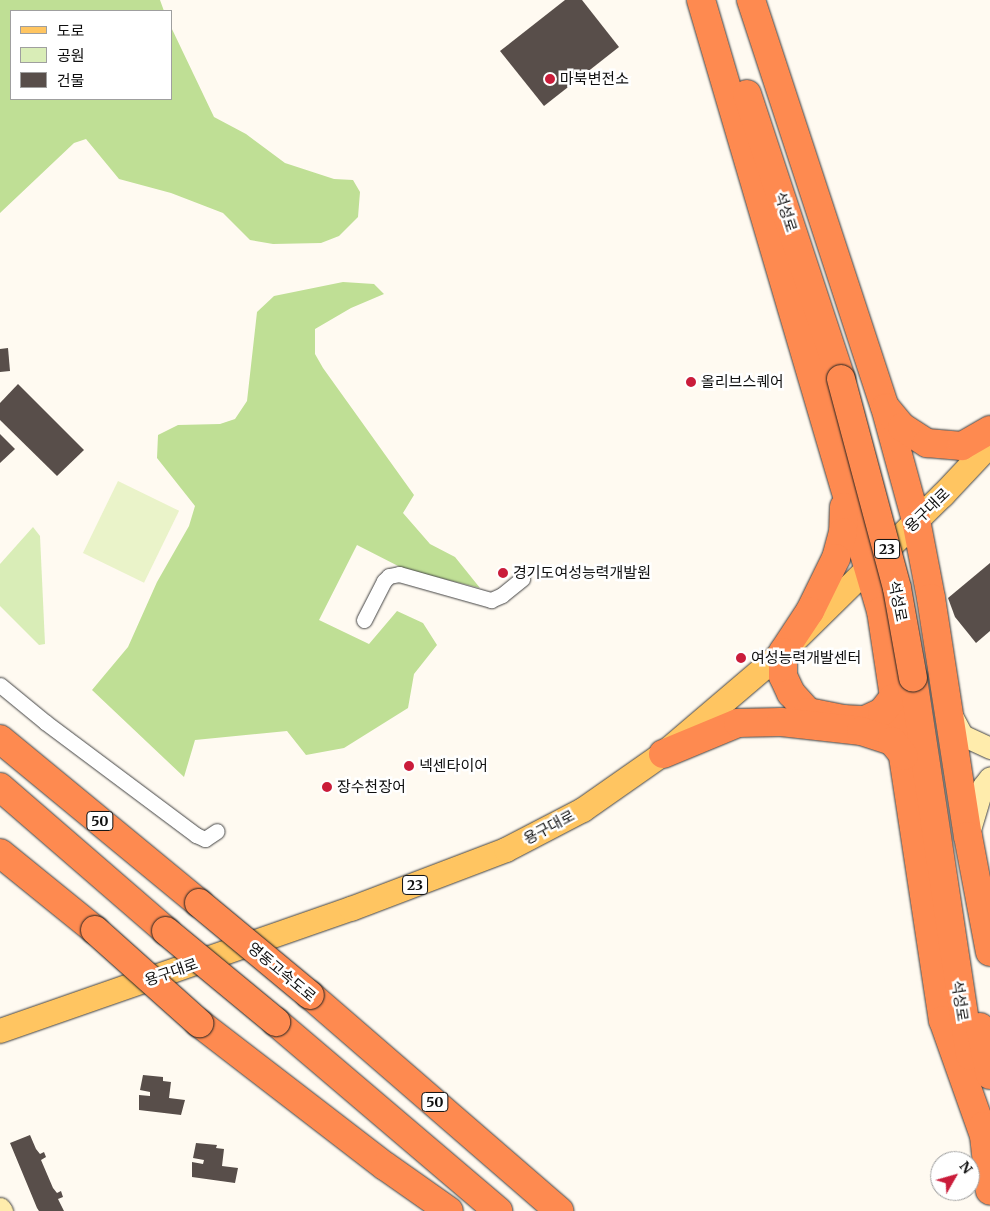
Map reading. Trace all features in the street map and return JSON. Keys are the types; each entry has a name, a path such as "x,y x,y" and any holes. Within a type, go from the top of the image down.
{"highway":[{"path":"701,0 880,611 904,756 943,1020 987,1144"},
{"name":"석성로","path":"717,0 849,377"},
{"name":"석성로","path":"740,0 849,377 897,588 927,667 979,1024 990,1075"},
{"path":"751,0 885,407 916,520 931,598 927,667"},
{"path":"822,412 835,424 843,428 866,431 878,429 885,407"},
{"path":"885,407 902,427 927,443 962,446 990,430"},
{"path":"839,471 844,503 843,532 836,558 810,611 783,652 783,676 791,693 808,712 842,719 865,720 882,712 894,698"},
{"path":"888,659 897,641 912,631 928,634 927,667 949,710 968,836 990,952"},
{"name":"석성로","path":"927,667 962,1012 987,1144 990,1191"},
{"path":"663,754 738,723 781,722 861,731 892,742 904,756"},
{"name":"영동고속도로","path":"0,739 310,995 559,1211"},
{"name":"50","path":"0,787 166,931 498,1211"},
{"path":"0,853 95,930 199,1023 385,1166 449,1211"}],"main road":[{"name":"용구대로","path":"0,1031 345,912 506,850 583,810 663,754 783,652 990,445"}],"street":[{"path":"364,620 384,581 390,576 399,574 491,600 502,595 522,579"},
{"path":"0,685 196,835 205,839 217,830"},
{"path":"949,710 962,735 990,748"},
{"path":"968,836 983,786 990,777"}],"green space":[{"path":"0,0 160,0 164,10 10,10 10,100 172,100 172,29 214,117 246,134 285,163 334,179 353,180 360,192 358,217 339,236 321,243 273,244 250,240 223,213 171,193 119,179 86,139 74,143 0,213"},
{"path":"343,282 374,284 384,294 351,308 315,329 315,354 414,495 403,513 430,544 455,557 480,588 404,569 357,545 319,620 369,644 397,611 423,623 437,645 414,674 408,708 344,748 306,755 287,731 195,740 184,777 92,690 128,647 157,582 189,526 195,506 157,458 158,435 178,425 220,424 235,419 247,401 257,312 274,296"},
{"path":"118,481 179,511 144,583 83,553"},
{"path":"33,527 40,536 45,644 39,645 0,606 0,564"}],"building":[{"name":"마북변전소","path":"565,0 582,0 619,47 544,106 500,51"},
{"path":"8,348 10,371 0,372 0,349"},
{"path":"18,384 84,450 57,476 0,420 0,403"},
{"path":"0,434 15,449 0,463"},
{"path":"990,563 990,631 976,643 955,617 948,598"},
{"path":"143,1075 163,1077 163,1081 171,1082 169,1098 185,1100 181,1115 139,1110 139,1095 150,1096 150,1092 140,1090"},
{"path":"30,1135 40,1154 44,1152 46,1157 41,1160 53,1188 57,1193 61,1191 63,1197 58,1199 64,1211 39,1211 37,1208 10,1143"},
{"path":"196,1143 217,1145 216,1148 224,1149 222,1166 238,1168 235,1183 192,1177 192,1162 203,1164 204,1160 193,1158"}],"place":[{"name":"마북변전소","path":"550,79"},
{"name":"올리브스퀘어","path":"691,382"},
{"name":"경기도여성능력개발원","path":"503,573"},
{"name":"여성능력개발센터","path":"741,658"},
{"name":"넥센타이어","path":"409,766"},
{"name":"장수천장어","path":"327,787"}]}
